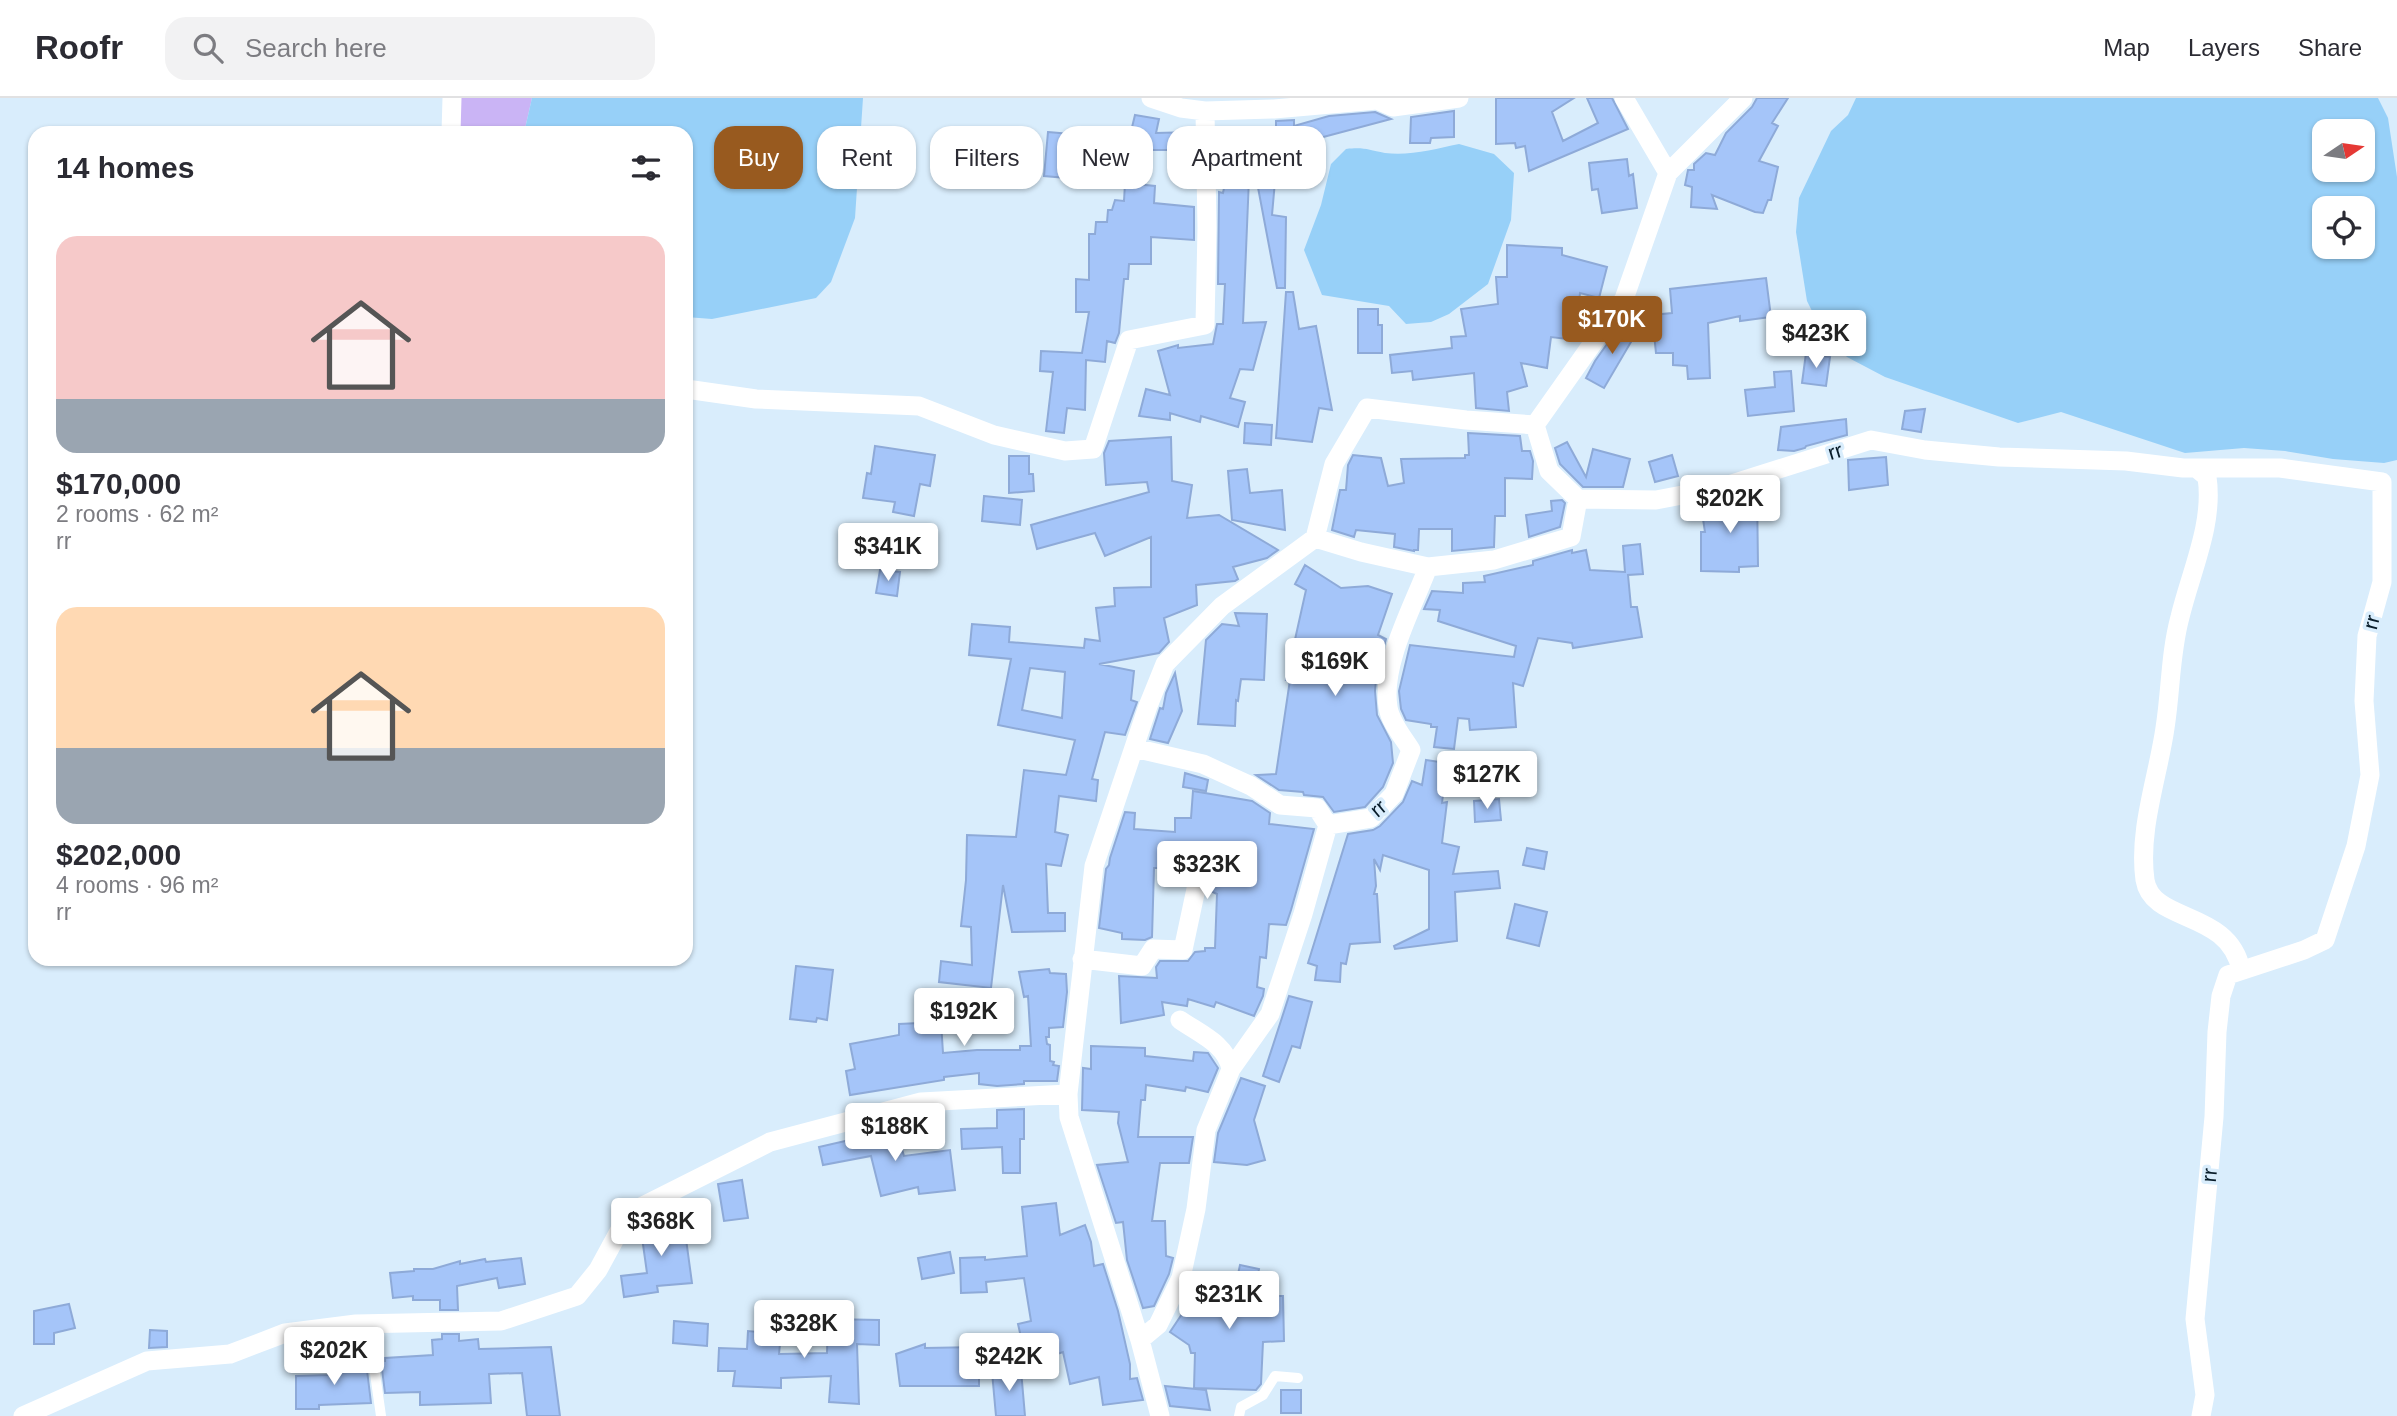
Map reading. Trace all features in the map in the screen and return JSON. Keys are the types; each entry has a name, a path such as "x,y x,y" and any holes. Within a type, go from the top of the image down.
{"street":[{"path":"451,126 452,98"},
{"path":"1151,98 1182,103 1205,111 1274,109 1377,100 1393,107 1459,98"},
{"path":"1624,98 1668,173"},
{"path":"1535,425 1624,299 1668,173 1743,98"},
{"path":"693,390 756,399 919,406 994,435 1065,451 1093,449 1129,340 1205,325 1205,111"},
{"path":"1160,1416 1140,1340 1069,1117 1068,1094 1094,866 1165,664 1222,606 1315,538 1334,464 1367,408 1535,425"},
{"path":"1315,538 1361,552 1429,567 1494,560 1571,537 1578,499 1549,471 1535,425"},
{"name":"rr","path":"1578,499 1656,499 1719,488 1871,440 1925,450 1999,457 2126,461 2196,468 2280,468 2382,482 2382,582 2367,636 2364,701 2370,775 2356,846 2325,940 2304,950 2228,975 2221,996 2214,1117 2195,1319 2205,1395 2201,1416"},
{"path":"2196,468 2207,477 2210,496 2208,520 2174,639 2165,726 2146,836 2146,882 2155,900 2220,932 2239,960 2241,970"},
{"name":"rr","path":"1328,825 1371,818 1394,794 1411,750 1388,710 1387,682 1398,645 1429,567"},
{"path":"1134,748 1203,764 1251,786 1280,805 1317,808 1328,825 1303,914 1270,1014 1231,1069 1206,1130 1196,1209 1181,1278 1158,1325 1140,1340"},
{"path":"1082,959 1142,966 1153,948 1183,950 1196,888"},
{"path":"1180,1020 1220,1048 1228,1058 1231,1069"},
{"path":"23,1416 147,1361 230,1354 285,1333 368,1324 502,1321 577,1296 598,1270 629,1213 770,1142 921,1102 1068,1094"}],"lane":[{"path":"368,1324 381,1416"},
{"path":"1239,1416 1241,1407 1263,1395 1275,1376 1298,1378"}],"shaded area":[{"path":"457,98 532,98 526,126 456,126"}],"water":[{"path":"532,98 863,98 861,126 817,126 817,189 857,189 855,218 831,282 816,298 712,319 693,318 693,126 526,126"},
{"path":"1856,98 2378,98 2388,118 2397,177 2397,460 2384,463 2333,459 2244,448 2185,453 2061,412 2018,423 1885,377 1847,357 1823,333 1807,301 1796,232 1799,198 1831,131 1848,115"},
{"path":"1459,144 1494,154 1514,173 1511,220 1488,284 1449,314 1431,322 1406,324 1389,306 1322,295 1304,250 1321,205 1331,164 1346,149 1404,154"}],"building":[{"path":"1496,98 1574,98 1552,112 1563,141 1598,123 1587,98 1612,98 1628,129 1529,171 1525,146 1516,148 1515,143 1496,144"},
{"path":"1757,98 1788,98 1772,123 1778,126 1759,161 1778,167 1771,200 1768,200 1763,213 1712,195 1717,209 1691,207 1692,187 1685,185 1688,170 1694,170 1694,164 1706,153 1715,155 1726,133 1752,107"},
{"path":"1454,111 1454,137 1431,138 1430,143 1410,143 1411,117"},
{"path":"1375,112 1391,119 1326,136 1326,126 1294,126 1329,116"},
{"path":"1135,115 1159,119 1156,133 1167,133 1167,150 1153,150 1153,126 1132,126"},
{"path":"1294,120 1294,126 1276,126 1276,121"},
{"path":"1048,132 1057,133 1057,177 1044,176"},
{"path":"1627,159 1629,176 1633,174 1637,208 1602,213 1598,189 1592,190 1589,163"},
{"path":"1153,186 1154,203 1194,207 1194,240 1151,237 1151,264 1129,264 1128,279 1124,279 1119,333 1115,343 1107,341 1105,362 1086,360 1085,410 1067,408 1064,433 1046,431 1053,372 1040,371 1041,351 1082,353 1089,312 1076,312 1076,279 1089,280 1089,234 1095,234 1096,222 1107,222 1108,210 1112,210 1115,200 1124,201 1125,189 1153,189"},
{"path":"1224,189 1249,189 1243,323 1266,322 1253,370 1240,369 1230,398 1245,402 1238,427 1201,416 1200,422 1170,413 1170,420 1139,416 1146,389 1170,395 1158,351 1178,345 1178,348 1213,344 1217,324 1223,324 1225,284 1218,284 1219,192 1223,193"},
{"path":"1258,189 1274,189 1272,215 1286,217 1285,288 1277,288"},
{"path":"1507,245 1562,248 1562,255 1607,267 1599,298 1580,293 1575,340 1551,337 1547,368 1521,363 1527,386 1507,392 1509,411 1476,408 1474,373 1413,380 1412,371 1392,373 1390,355 1452,348 1451,337 1466,336 1461,309 1498,304 1496,277 1507,277"},
{"path":"1766,278 1771,317 1740,321 1740,316 1708,323 1710,378 1688,379 1687,366 1673,365 1673,353 1656,353 1652,315 1672,313 1670,289"},
{"path":"1286,292 1293,292 1299,329 1316,326 1332,410 1319,408 1312,442 1276,438"},
{"path":"1358,309 1378,309 1378,325 1382,325 1382,353 1358,353"},
{"path":"1622,323 1638,330 1604,388 1586,378"},
{"path":"1806,353 1830,357 1826,386 1802,383"},
{"path":"1791,371 1794,411 1748,416 1745,390 1775,387 1774,372"},
{"path":"1925,409 1921,432 1902,429 1905,411"},
{"path":"1846,419 1847,435 1794,451 1778,450 1781,427"},
{"path":"1245,423 1272,425 1271,445 1244,443"},
{"path":"1468,433 1520,436 1522,451 1530,451 1533,461 1532,479 1505,478 1505,516 1495,516 1494,547 1452,551 1452,529 1419,529 1418,550 1414,551 1394,547 1395,534 1356,530 1354,537 1332,530 1340,490 1346,490 1348,465 1353,455 1381,458 1388,486 1404,483 1401,459 1465,458 1465,455 1469,455"},
{"path":"1171,437 1172,481 1192,485 1187,518 1219,515 1278,550 1267,558 1233,567 1238,579 1235,581 1196,585 1197,605 1164,618 1169,642 1159,653 1099,664 1134,671 1131,700 1137,702 1125,735 1105,732 1092,779 1098,780 1096,801 1059,796 1055,832 1068,835 1061,866 1046,864 1048,913 1065,913 1065,931 1012,932 1003,885 991,988 939,982 941,961 972,965 971,927 961,926 967,835 1016,837 1024,770 1066,775 1075,740 998,725 1011,659 969,655 972,624 1010,627 1009,642 1084,648 1085,639 1100,641 1096,608 1115,606 1114,588 1151,587 1151,537 1105,556 1095,533 1037,549 1031,525 1149,492 1147,482 1106,485 1104,453 1109,441","holes":["1030,668 1065,672 1062,718 1022,710"]},
{"path":"1567,442 1586,477 1593,449 1630,459 1623,487 1583,487 1560,464 1555,448"},
{"path":"875,446 935,455 930,486 920,484 914,516 893,512 895,502 863,498 867,473 871,474"},
{"path":"1672,455 1678,476 1655,482 1649,462"},
{"path":"1009,456 1029,456 1029,474 1033,474 1034,491 1009,493"},
{"path":"1886,457 1888,485 1849,490 1848,460"},
{"path":"1247,469 1250,493 1282,490 1285,530 1232,520 1228,471"},
{"path":"1757,491 1758,566 1739,567 1739,572 1701,571 1701,532 1705,532 1701,506 1739,498 1739,495"},
{"path":"984,496 1022,500 1020,525 982,521"},
{"path":"1562,500 1565,503 1560,527 1529,537 1526,515 1552,511 1551,501"},
{"path":"1640,544 1643,574 1628,575 1631,607 1637,607 1642,637 1573,648 1572,643 1538,638 1523,686 1513,683 1516,727 1470,730 1469,719 1458,718 1454,749 1434,747 1437,727 1406,720 1401,709 1399,691 1410,645 1514,657 1516,646 1438,621 1440,610 1424,609 1432,591 1463,593 1463,583 1485,582 1484,576 1533,565 1533,561 1572,550 1572,553 1586,550 1590,570 1625,572 1623,546"},
{"path":"1305,565 1341,588 1368,586 1392,594 1378,635 1386,639 1377,670 1375,691 1377,715 1391,742 1393,763 1383,787 1365,807 1334,812 1323,797 1279,790 1256,775 1276,774 1290,680 1286,680 1306,590 1295,584"},
{"path":"880,570 900,572 897,596 876,593"},
{"path":"1235,613 1267,614 1264,680 1241,679 1238,701 1236,700 1235,726 1198,724 1206,640 1222,624 1239,626"},
{"path":"1175,673 1182,711 1168,743 1150,739 1160,708 1163,709 1166,693"},
{"path":"1426,760 1447,763 1442,803 1447,802 1442,843 1459,847 1453,874 1498,871 1500,888 1455,892 1457,941 1395,949 1394,946 1429,929 1429,870 1383,855 1380,870 1374,859 1374,894 1377,894 1380,942 1350,944 1346,964 1341,963 1340,982 1315,980 1317,966 1308,963 1348,834 1373,830 1380,826 1403,802 1412,781 1422,785"},
{"path":"1185,773 1208,780 1206,791 1183,787"},
{"path":"1193,791 1252,801 1270,813 1269,824 1314,829 1291,910 1286,925 1269,924 1266,958 1260,957 1257,987 1264,989 1263,996 1254,1016 1216,1002 1214,1007 1188,999 1187,1006 1162,1002 1164,1015 1121,1023 1119,976 1157,978 1156,967 1160,961 1188,961 1195,952 1215,948 1217,894 1208,890 1224,849 1185,846 1185,863 1158,861 1158,868 1154,868 1152,937 1145,940 1122,939 1122,933 1099,928 1106,869 1125,812 1135,813 1134,829 1175,832 1175,818 1191,818"},
{"path":"1499,799 1501,820 1475,822 1474,801"},
{"path":"1527,848 1547,852 1544,869 1523,865"},
{"path":"1515,904 1547,912 1539,946 1507,938"},
{"path":"796,966 833,970 827,1020 817,1018 816,1022 790,1019"},
{"path":"1049,969 1050,973 1066,974 1063,1027 1049,1028 1049,1037 1046,1037 1047,1044 1050,1045 1050,1061 1059,1066 1057,1081 1024,1081 1024,1084 997,1086 979,1084 979,1073 850,1095 846,1071 855,1069 850,1044 899,1035 899,1024 941,1022 943,1053 1020,1050 1020,1046 1031,1046 1028,996 1024,997 1019,972"},
{"path":"1289,996 1312,1002 1300,1048 1292,1046 1279,1082 1263,1076"},
{"path":"1091,1046 1145,1048 1145,1056 1193,1061 1194,1052 1208,1053 1218,1068 1208,1092 1186,1087 1185,1091 1146,1085 1145,1100 1141,1100 1138,1137 1193,1137 1189,1163 1160,1163 1152,1221 1165,1221 1166,1256 1173,1258 1169,1274 1154,1306 1143,1308 1127,1260 1123,1222 1116,1223 1097,1165 1128,1162 1118,1123 1119,1112 1082,1110 1083,1068 1091,1069"},
{"path":"1241,1078 1265,1086 1254,1120 1265,1160 1247,1165 1214,1162 1218,1133"},
{"path":"1024,1109 1024,1139 1020,1139 1020,1173 1003,1173 1002,1147 962,1149 961,1129 997,1128 997,1110"},
{"path":"873,1129 874,1136 896,1129 904,1156 950,1150 955,1190 919,1194 918,1187 881,1196 871,1156 823,1165 819,1147 854,1139 853,1133"},
{"path":"742,1180 748,1218 724,1221 718,1184"},
{"path":"1056,1203 1060,1235 1085,1225 1091,1242 1094,1266 1103,1264 1118,1311 1130,1364 1130,1379 1137,1378 1143,1400 1103,1405 1099,1377 1070,1384 1063,1352 1027,1364 1018,1324 1031,1321 1024,1278 986,1282 987,1292 961,1293 960,1258 985,1257 985,1260 1027,1256 1022,1207"},
{"path":"683,1217 692,1283 657,1286 658,1292 624,1297 621,1276 647,1273 640,1223"},
{"path":"950,1252 954,1273 922,1279 918,1258"},
{"path":"521,1258 525,1284 499,1288 497,1278 457,1286 458,1310 440,1310 440,1300 413,1300 413,1296 393,1298 390,1273 433,1269 460,1261 460,1264 485,1259 486,1262"},
{"path":"1240,1265 1259,1269 1254,1296 1283,1296 1284,1341 1263,1342 1261,1384 1256,1390 1194,1388 1195,1353 1191,1353 1189,1345 1170,1332 1190,1302 1182,1303 1194,1275 1234,1293"},
{"path":"69,1304 75,1328 54,1333 54,1344 34,1344 34,1311"},
{"path":"828,1319 879,1320 879,1345 857,1344 859,1404 829,1402 831,1376 781,1378 781,1388 733,1386 735,1371 718,1371 719,1348 747,1349 748,1331 781,1334 779,1354 827,1353"},
{"path":"674,1321 708,1324 707,1346 673,1343"},
{"path":"150,1330 167,1331 167,1347 149,1348"},
{"path":"442,1334 459,1334 459,1341 478,1339 479,1349 551,1347 560,1416 527,1416 522,1373 489,1374 491,1403 420,1405 420,1392 385,1393 381,1361 385,1361 385,1358 433,1355 432,1340 442,1339"},
{"path":"925,1344 925,1348 979,1347 979,1386 900,1386 896,1354"},
{"path":"366,1362 371,1403 319,1405 319,1409 296,1409 296,1376 329,1375 328,1364"},
{"path":"1021,1370 1025,1416 996,1416 992,1372"},
{"path":"1165,1386 1206,1390 1210,1410 1170,1406"},
{"path":"1281,1390 1301,1390 1301,1413 1281,1413"}]}
